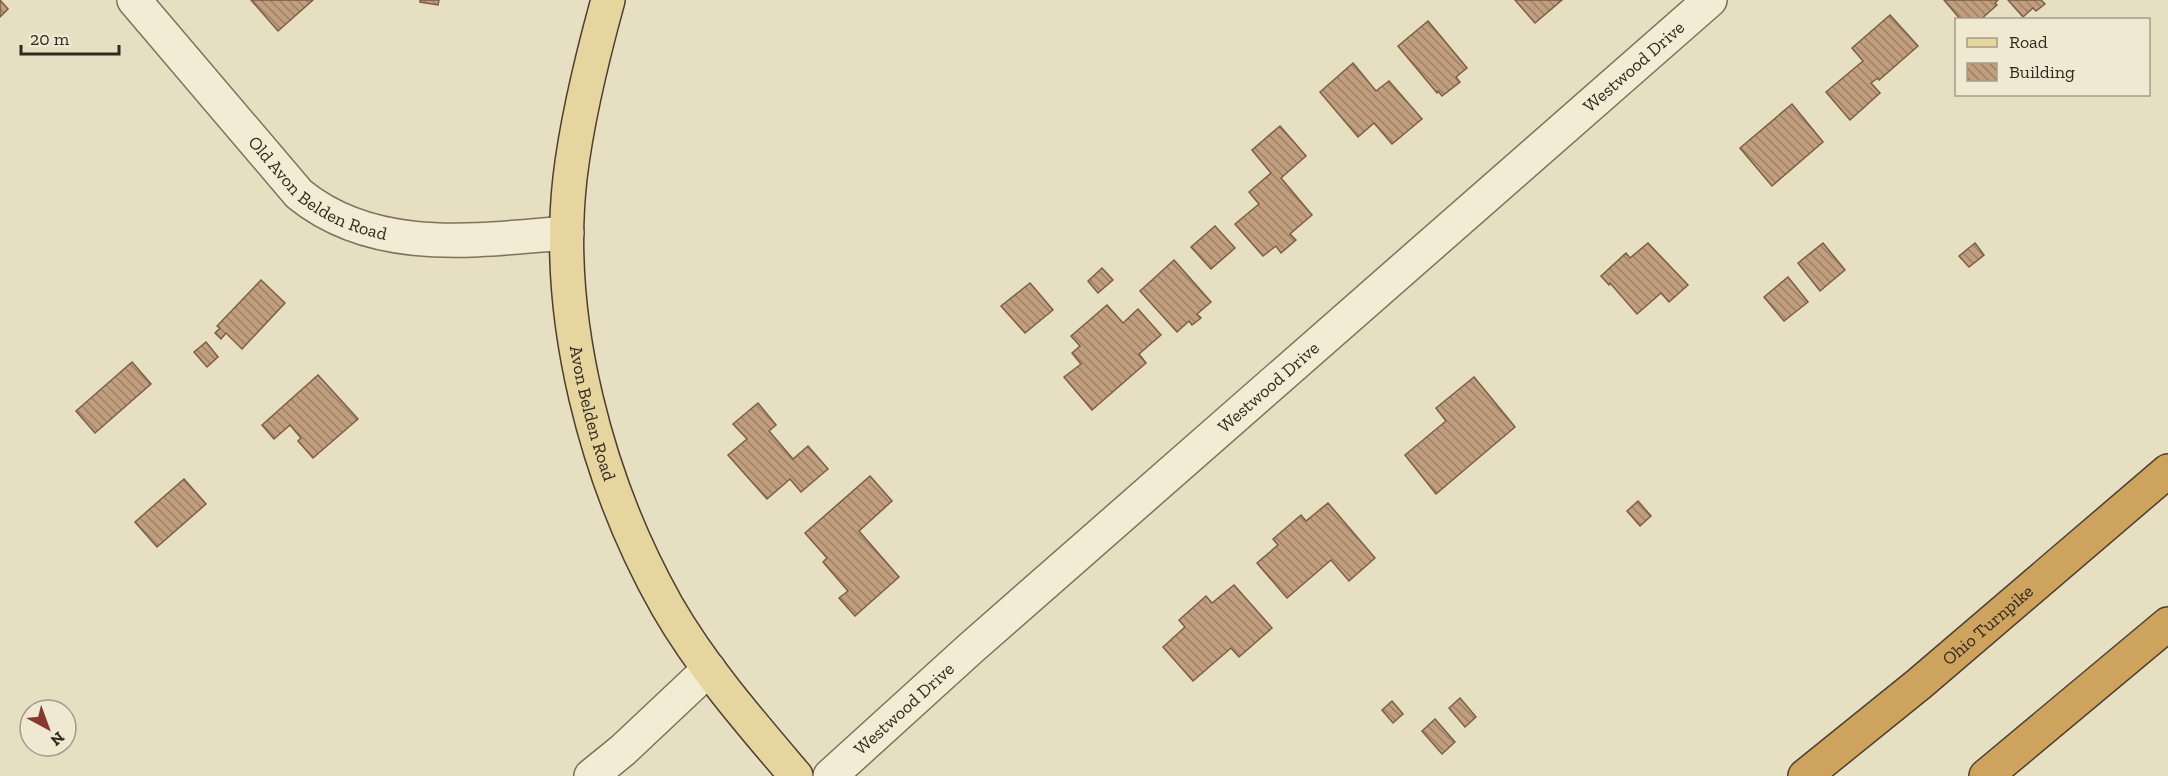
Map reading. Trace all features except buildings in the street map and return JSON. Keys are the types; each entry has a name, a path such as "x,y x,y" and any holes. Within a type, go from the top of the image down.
{"highway":[{"name":"Ohio Turnpike","path":"1805,776 1928,676 2168,471"},
{"path":"1986,776 2168,624"}],"main road":[{"name":"Avon Belden Road","path":"608,0 578,131 570,179 567,233 577,352 596,434 626,522 668,607 709,669 796,776"}],"street":[{"name":"Old Avon Belden Road","path":"134,0 299,194 314,207 372,232 397,238 506,238 567,233"},
{"name":"Westwood Drive","path":"830,776 971,648 1710,0"},
{"path":"591,776 623,750 709,669"}]}
